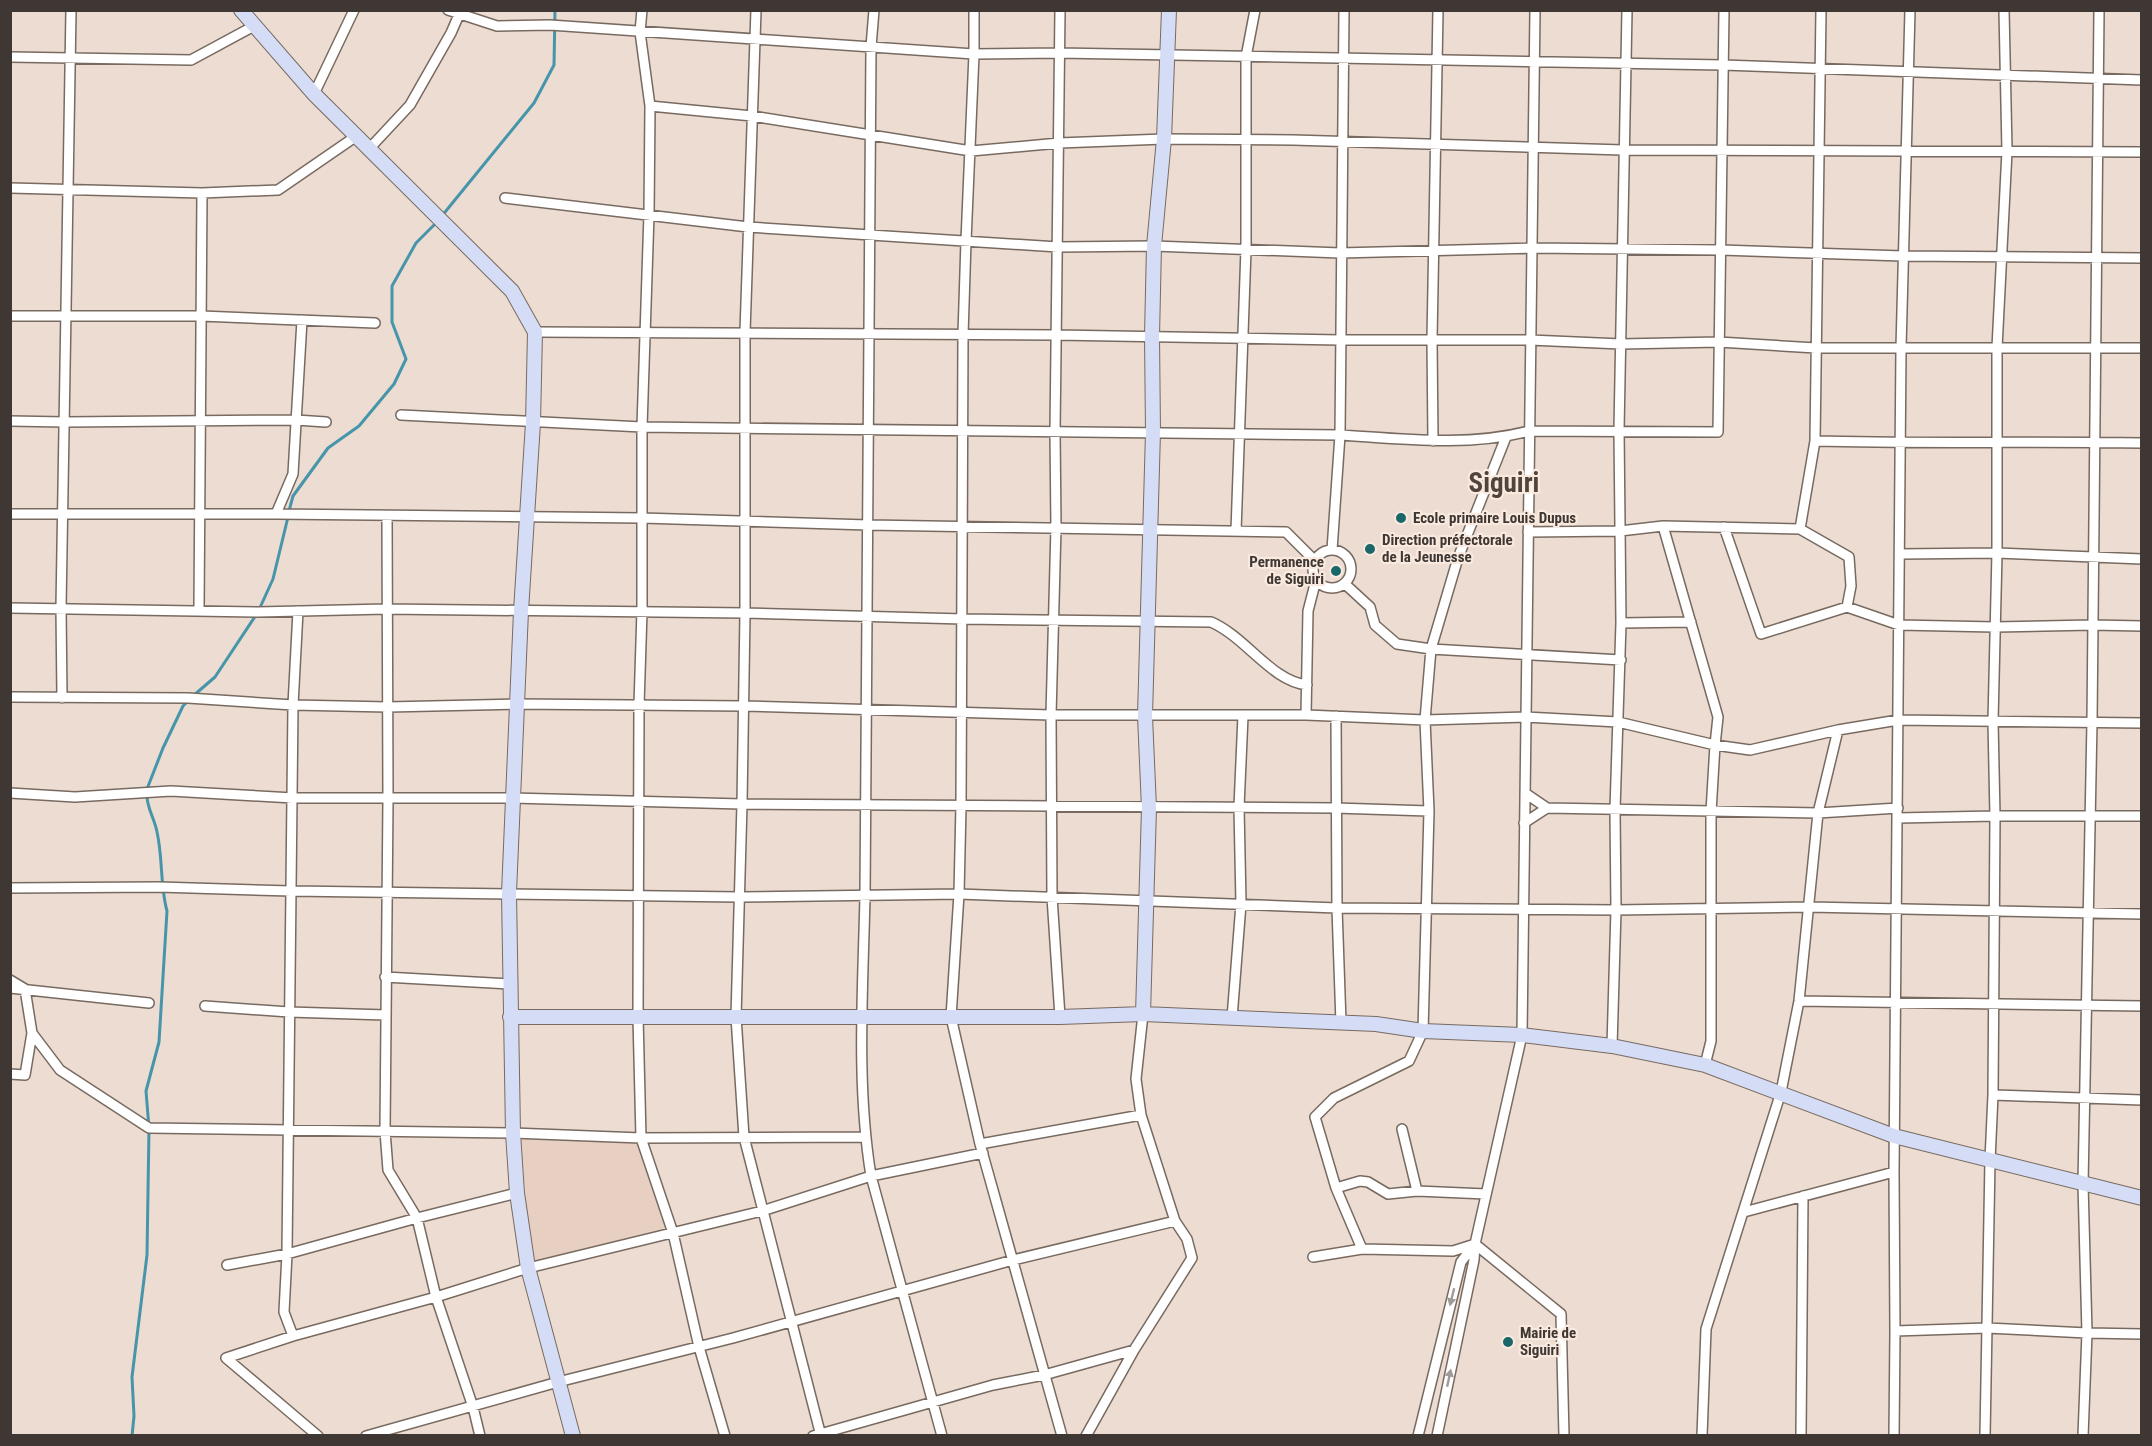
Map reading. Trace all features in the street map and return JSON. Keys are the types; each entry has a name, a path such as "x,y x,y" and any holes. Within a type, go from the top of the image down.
{"street":[{"path":"62,698 61,608 71,10"},
{"path":"241,10 314,94 368,150 512,291 535,332 534,423 526,517 516,704 509,893 513,1133 517,1193 528,1268 573,1436"},
{"path":"314,94 354,10"},
{"path":"448,10 496,26 555,26 974,54 1059,53 1723,65 2142,80"},
{"path":"642,10 640,32 650,106 642,427 642,611 639,705 638,1017 641,1138 673,1233 699,1347 725,1436"},
{"path":"756,10 745,332 745,613 736,1017 744,1137 818,1435 993,1385 1044,1376 1134,1350"},
{"path":"874,10 871,47 866,896 862,1017 864,1137 871,1176 942,1436"},
{"path":"974,10 971,152 963,335 964,526 959,894 951,1017 981,1148 1062,1436"},
{"path":"1060,10 1056,527 1051,715 1052,897 1060,1017"},
{"path":"1086,1436 1134,1350 1192,1258 1187,1239 1175,1221 1141,1115 1136,1079 1143,1014 1149,808 1145,716 1153,432 1154,246 1164,139 1169,10"},
{"path":"1236,531 1246,249 1246,57 1255,10"},
{"path":"1332,550 1340,435 1344,10"},
{"path":"1433,441 1432,340 1438,10"},
{"path":"1437,1436 1474,1260 1475,1244 1522,1035 1534,10"},
{"path":"1612,1046 1616,910 1615,810 1621,660 1618,430 1627,10"},
{"path":"401,415 642,427 1340,435 1433,441 1506,437 1529,431 1718,432 1724,10"},
{"path":"1800,529 1815,441 1821,10"},
{"path":"1894,1436 1896,1331 1894,1136 1898,908 1901,348 1910,10"},
{"path":"1985,1436 1993,1095 1995,816 1993,721 1997,553 1997,348 2007,151 2004,10"},
{"path":"2083,1436 2087,1333 2083,1184 2092,722 2098,10"},
{"path":"368,150 410,105 460,13"},
{"path":"10,57 191,60 256,25"},
{"path":"650,106 752,116 971,152 1059,143 1164,139 1623,150 2142,152"},
{"path":"10,188 202,193 278,190 355,136"},
{"path":"199,609 202,193"},
{"path":"505,198 748,227 1058,247 1154,246 1340,253 1532,248 1721,250 1903,256 2142,258"},
{"path":"10,316 201,316 375,323"},
{"path":"284,515 293,474 302,320"},
{"path":"535,332 1530,340 1621,344 1719,342 1816,348 2142,348"},
{"path":"10,421 296,420 326,423"},
{"path":"1362,1249 1336,1188 1315,1117 1334,1098 1409,1061 1423,1031 1425,909 1430,811 1425,720 1431,650 1458,558 1506,437"},
{"path":"1815,441 2142,443"},
{"path":"10,514 642,518 867,525 1286,532 1315,561"},
{"path":"387,516 388,799 385,1131 388,1170 417,1218 436,1297 473,1407 480,1436"},
{"path":"1528,532 1620,531 1663,526 1800,529 1849,557 1851,586 1847,607"},
{"path":"1663,526 1718,717 1714,745 1711,812 1711,1041 1705,1065"},
{"path":"1724,527 1761,634 1847,607 1899,625 2142,626"},
{"path":"1306,715 1308,611 1316,580 1313,567 1322,553 1332,550 1344,555 1351,566 1351,572 1344,584 1333,588 1320,584 1316,580"},
{"path":"1900,554 1997,553 2142,559"},
{"path":"1344,584 1370,608 1375,625 1397,644 1431,650 1621,660"},
{"path":"10,608 642,611 1211,622 1224,627 1284,678 1296,684 1307,685"},
{"path":"293,1336 284,1312 287,1254 293,705 298,611"},
{"path":"1621,623 1691,622"},
{"path":"10,697 192,698 293,705 388,707 516,704 639,705 1051,715 1306,715 1425,720 1526,717 1618,722 1714,745 1750,750 1838,730 1898,720 2142,723"},
{"path":"1232,1018 1241,904 1239,807 1243,716"},
{"path":"1336,716 1335,808 1341,1023"},
{"path":"1702,1436 1706,1329 1780,1092 1799,1001 1818,813 1838,730"},
{"path":"10,793 75,797 171,791 293,798 512,798 742,804 1239,807 1430,811"},
{"path":"1525,793 1547,808 1995,816 2142,816"},
{"path":"1524,823 1547,808"},
{"path":"10,888 159,886 291,891 740,897 959,894 1337,908 1616,910 1809,907 2142,914"},
{"path":"386,977 510,984"},
{"path":"10,980 25,989 32,1033 25,1075 10,1074"},
{"path":"10,988 149,1003"},
{"path":"1799,1001 2142,1006"},
{"path":"205,1006 386,1016"},
{"path":"510,1017 1060,1017 1143,1014 1376,1024 1423,1031 1522,1035 1612,1046 1705,1065 1894,1136 2142,1198"},
{"path":"32,1033 60,1070 149,1128 513,1133 641,1138 864,1137"},
{"path":"1993,1095 2142,1100"},
{"path":"318,1436 226,1358 293,1336 436,1297 528,1268 762,1211 871,1176 981,1148 1141,1115"},
{"path":"1402,1129 1417,1191"},
{"path":"1744,1212 1894,1172"},
{"path":"1336,1188 1359,1181 1368,1182 1388,1194 1417,1191 1486,1194"},
{"path":"227,1265 287,1254 517,1193"},
{"path":"1801,1436 1803,1196"},
{"path":"366,1436 1013,1260 1175,1221"},
{"path":"1313,1257 1362,1249 1453,1251 1475,1244"},
{"path":"1418,1436 1461,1262 1475,1244"},
{"path":"1475,1244 1562,1314 1564,1436"},
{"path":"1896,1331 1987,1328 2142,1334"}],"shaded area":[{"path":"520,1138 639,1143 665,1228 532,1262"}],"waterway":[{"path":"441,217 534,103 554,65 555,10"},
{"path":"289,511 293,496 328,448 359,426 394,384 406,359 392,322 392,286 416,243 437,222"},
{"path":"193,696 215,677 258,612 273,579 288,517"},
{"path":"147,789 163,748 183,706 188,701"},
{"path":"132,1436 134,1416 132,1377 147,1255 149,1128 146,1091 159,1042 167,911 159,842 147,796"}],"place":[{"name":"Ecole primaire Louis Dupus","path":"1401,518"},
{"name":"Direction préfectorale de la Jeunesse","path":"1370,549"},
{"name":"Permanence de Siguiri","path":"1336,571"},
{"name":"Mairie de Siguiri","path":"1508,1342"}],"district":[{"name":"Siguiri","path":"1504,483"}]}
